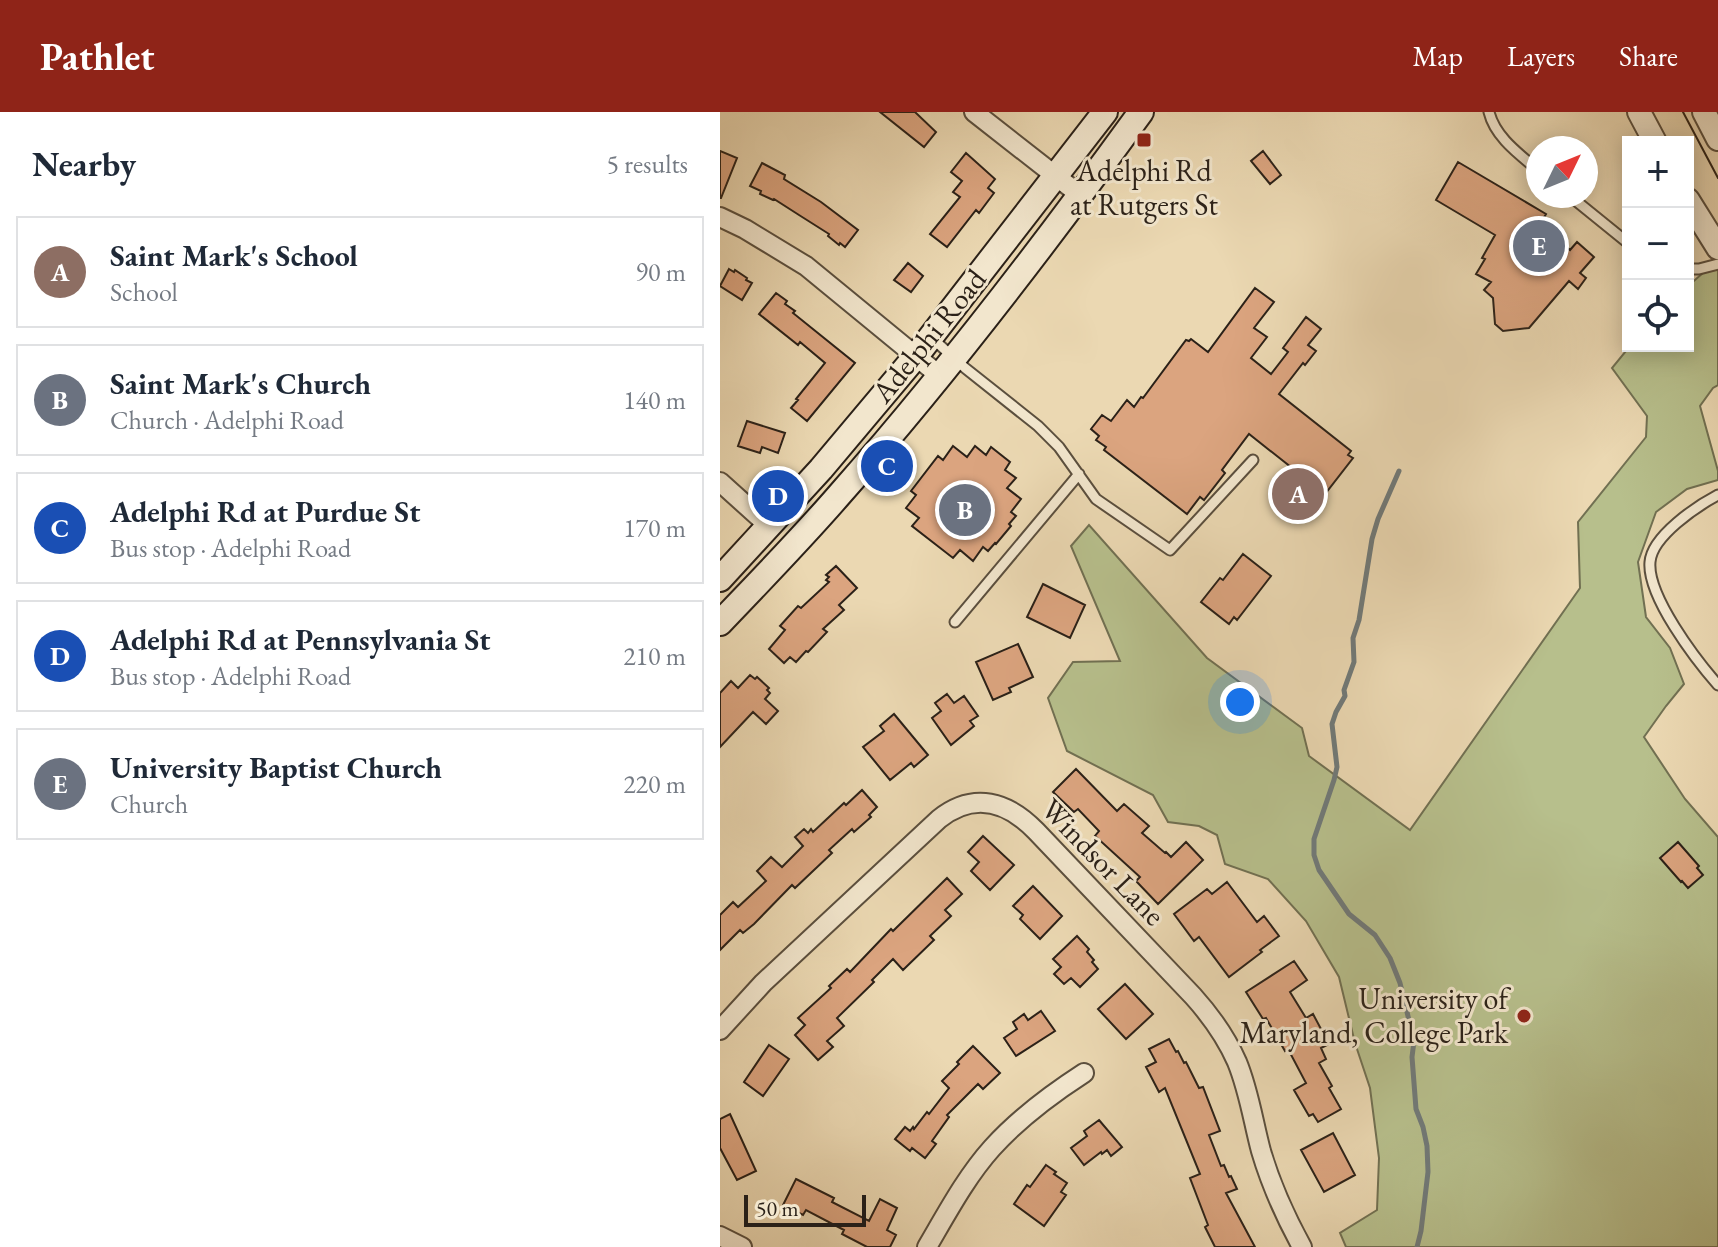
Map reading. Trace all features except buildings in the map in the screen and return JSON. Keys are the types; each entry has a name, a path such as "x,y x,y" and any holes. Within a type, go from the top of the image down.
{"main road":[{"name":"Adelphi Road","path":"720,579 821,469 924,347 1105,112"},
{"name":"Adelphi Road","path":"720,623 839,495 948,367 1141,112"}],"street":[{"path":"974,112 1080,195"},
{"path":"1639,112 1652,136"},
{"path":"1704,112 1718,139"},
{"path":"1693,208 1718,248"},
{"path":"720,217 806,266 948,367"},
{"path":"720,482 769,526"},
{"name":"Windsor Lane","path":"720,1030 763,983 945,814 972,804 1004,807 1020,815 1036,831 1215,1022 1242,1075 1267,1170 1302,1247"},
{"path":"927,1247 990,1150 1039,1103 1084,1073"},
{"path":"720,1236 742,1247"}],"lane":[{"path":"1489,112 1497,131 1526,160"},
{"path":"1585,208 1622,238"},
{"path":"1694,269 1718,264"},
{"path":"948,367 965,368 1038,426 1059,447 1096,499 1170,550 1253,460"},
{"path":"955,622 1079,474"},
{"path":"1718,495 1695,507 1660,539 1649,561 1654,587 1677,630 1718,685"}],"green space":[{"path":"1718,260 1718,385 1700,406 1718,480 1687,489 1656,512 1638,562 1646,617 1670,648 1684,684 1644,737 1685,799 1718,837 1718,1247 1346,1247 1340,1233 1377,1210 1379,1158 1370,1088 1339,977 1306,921 1268,879 1225,864 1217,835 1199,826 1168,822 1153,795 1067,751 1048,698 1073,662 1120,661 1071,546 1089,525 1207,658 1302,728 1309,756 1410,830 1580,588 1578,522 1646,437 1647,416 1612,368 1625,352 1694,352 1694,281"}],"waterway":[{"path":"1399,471 1372,539 1359,620 1353,638 1354,662 1344,690 1345,696 1332,724 1337,767 1314,839 1314,855 1319,870 1349,914 1375,935 1390,958 1400,983 1414,1041 1412,1057 1416,1109 1427,1146 1428,1172 1417,1247"}],"tram line":[{"path":"1683,112 1718,178"}],"place":[{"name":"Adelphi Rd at Rutgers St","path":"1144,140"},
{"name":"University Baptist Church","path":"1539,246"},
{"name":"Adelphi Rd at Purdue St","path":"887,466"},
{"name":"Saint Mark's School","path":"1298,494"},
{"name":"Adelphi Rd at Pennsylvania St","path":"778,496"},
{"name":"Saint Mark's Church","path":"965,510"},
{"name":"University of Maryland, College Park","path":"1524,1016"}]}
